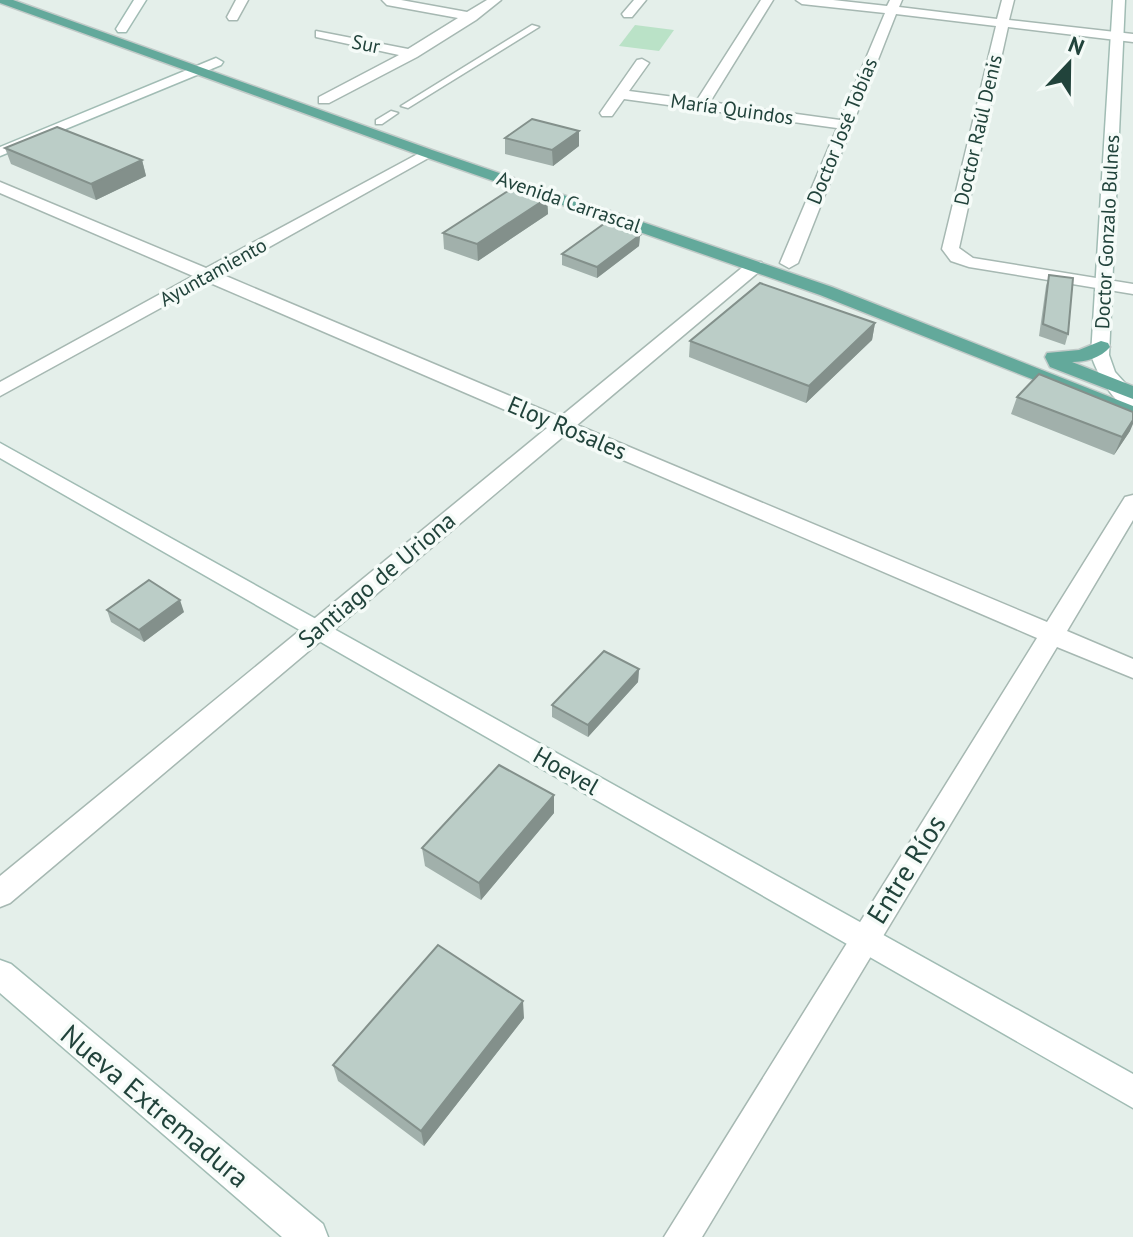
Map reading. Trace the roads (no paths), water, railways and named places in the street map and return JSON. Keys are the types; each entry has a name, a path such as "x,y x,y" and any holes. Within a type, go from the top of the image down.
{"main road":[{"name":"Avenida Carrascal","path":"2,0 427,153 755,266 940,334 1133,413"},
{"name":"Avenida Carrascal","path":"36,0 324,100 481,160 789,263 1039,355 1124,390"},
{"path":"1039,355 1078,357 1101,347"}],"street":[{"path":"122,29 140,0"},
{"path":"233,17 242,0"},
{"path":"324,100 364,82 412,54 495,0"},
{"path":"628,14 640,0"},
{"path":"704,101 767,0"},
{"path":"802,0 894,5 1002,23 1125,37"},
{"name":"Doctor Raúl Denis","path":"1008,0 951,245 957,257 977,264 1104,284"},
{"name":"Doctor Gonzalo Bulnes","path":"1119,0 1125,37 1101,347 1103,367 1133,404"},
{"path":"387,1 472,17"},
{"name":"Doctor José Tobías","path":"789,263 894,5"},
{"name":"Sur","path":"320,34 412,54"},
{"path":"0,152 216,62"},
{"path":"607,113 642,63"},
{"name":"María Quindos","path":"622,90 847,120"},
{"name":"Ayuntamiento","path":"0,390 427,153"},
{"name":"Eloy Rosales","path":"0,187 1133,669"},
{"name":"Santiago de Uriona","path":"0,894 755,266"},
{"path":"1104,284 1133,289"},
{"name":"Hoevel","path":"0,449 1133,1092"},
{"name":"Entre Ríos","path":"682,1237 1133,502"},
{"name":"Nueva Extremadura","path":"0,974 310,1237"}],"lane":[{"path":"405,106 535,27"},
{"path":"379,122 394,113"}]}
